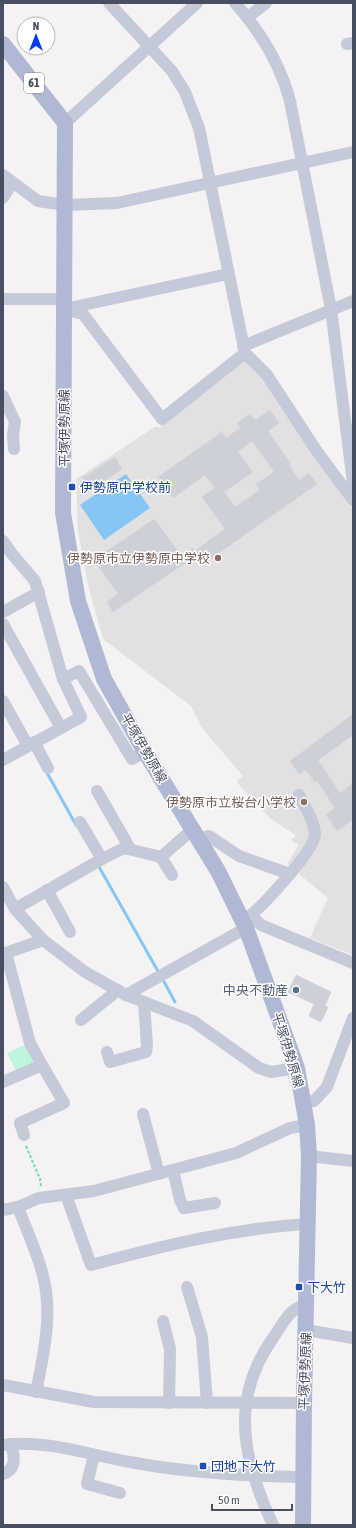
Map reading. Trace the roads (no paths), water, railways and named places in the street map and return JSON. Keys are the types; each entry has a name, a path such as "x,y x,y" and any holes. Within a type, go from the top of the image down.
{"main road":[{"name":"61","path":"3,44 65,123"},
{"name":"平塚伊勢原線","path":"65,123 63,513 78,601 104,678 145,752 196,834 246,920 297,1068 307,1125 309,1156 304,1403 304,1525"}],"street":[{"path":"109,3 172,71 186,92 199,128 244,349 267,375 316,450 353,500"},
{"path":"65,123 197,3"},
{"path":"235,3 248,17 270,49 285,82 303,164 331,309 353,482"},
{"path":"248,17 266,3"},
{"path":"3,198 8,179 38,201 65,205 117,203 353,152"},
{"path":"3,299 64,304 228,274"},
{"path":"64,304 84,314 162,419 244,349 331,309 353,301"},
{"path":"3,396 15,422 12,435 14,449"},
{"path":"3,541 35,581 63,679 81,717 3,760"},
{"path":"3,612 39,592"},
{"path":"3,624 61,728"},
{"path":"63,679 79,671 132,759 145,752"},
{"path":"3,700 48,768"},
{"path":"97,791 128,845 128,849"},
{"path":"81,1020 122,993 246,920 266,902 292,872 315,838 314,826 299,795"},
{"path":"80,822 102,859"},
{"path":"161,857 196,834 209,836 239,856 292,872"},
{"path":"15,909 124,848 161,857 172,875"},
{"path":"3,888 15,909 43,940 85,972 122,993 193,1021 259,1068 271,1072 297,1068"},
{"path":"47,890 70,932"},
{"path":"246,920 353,963"},
{"path":"19,1125 64,1103 30,1043 4,953 43,940"},
{"path":"110,1060 146,1052 147,1046 144,1002"},
{"path":"303,1102 314,1101 327,1087 353,1018"},
{"path":"3,1082 42,1065"},
{"path":"143,1114 159,1174"},
{"path":"4,1209 18,1207 42,1198 94,1191 236,1153 290,1128 307,1125"},
{"path":"309,1156 353,1161"},
{"path":"173,1170 180,1200 184,1208 215,1203"},
{"path":"66,1195 91,1265 229,1232 279,1225 308,1224"},
{"path":"18,1207 41,1270 47,1301 45,1343 36,1392"},
{"path":"187,1287 202,1337 207,1403"},
{"path":"273,1525 252,1476 245,1434 245,1404 260,1357 293,1311 306,1304"},
{"path":"163,1321 166,1344 169,1403"},
{"path":"306,1330 353,1338"},
{"path":"3,1385 94,1402 245,1404 304,1403"},
{"path":"7,1444 53,1446 94,1455 175,1468 252,1476 303,1477"},
{"path":"3,1474 9,1472 14,1464 14,1452 7,1444"},
{"path":"94,1455 86,1488 120,1493"}],"water":[{"path":"126,474 150,508 104,540 80,505"}],"waterway":[{"path":"46,771 76,825"},
{"path":"98,865 159,973"},
{"path":"162,978 175,1002"}],"place":[{"name":"伊勢原中学校前","path":"72,487"},
{"name":"伊勢原市立伊勢原中学校","path":"218,558"},
{"name":"伊勢原市立桜台小学校","path":"304,802"},
{"name":"中央不動産","path":"296,990"},
{"name":"下大竹","path":"299,1287"},
{"name":"団地下大竹","path":"203,1466"}]}
